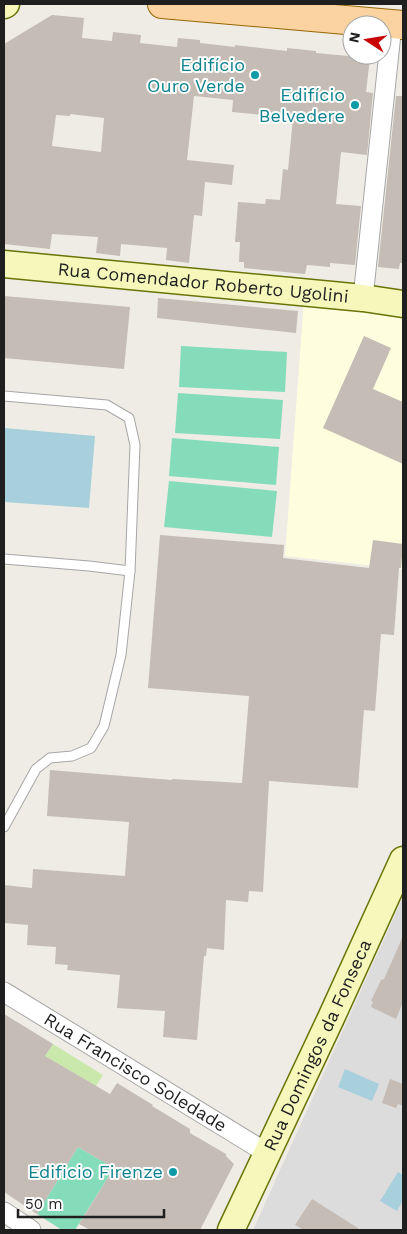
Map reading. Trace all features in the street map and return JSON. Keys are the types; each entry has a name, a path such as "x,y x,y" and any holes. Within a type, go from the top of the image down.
{"main road":[{"path":"162,4 351,20 362,9 399,21"}],"street":[{"path":"363,298 399,21"},
{"name":"Rua Comendador Roberto Ugolini","path":"4,264 363,298 403,304"},
{"name":"Rua Domingos da Fonseca","path":"231,1230 403,860"},
{"name":"Rua Francisco Soledade","path":"4,992 267,1153"},
{"path":"4,1212 31,1230"}],"lane":[{"path":"4,396 107,405 129,418 135,445 130,571 121,655 104,726 90,748 72,756 50,758 36,769 4,827"},
{"path":"4,559 130,571"}],"shaded area":[{"path":"304,300 403,310 403,569 285,556"},
{"path":"403,897 403,1230 253,1230 371,968"}],"green space":[{"path":"181,346 287,352 285,392 179,387"},
{"path":"178,393 283,400 280,439 175,433"},
{"path":"172,438 279,447 276,485 169,476"},
{"path":"169,481 277,491 272,537 164,527"},
{"path":"53,1044 103,1075 96,1086 45,1056"},
{"path":"78,1147 114,1168 75,1230 62,1230 37,1214"}],"water":[{"path":"4,428 95,436 89,508 4,502"},
{"path":"345,1069 379,1084 372,1101 338,1087"},
{"path":"398,1172 403,1175 403,1200 397,1211 380,1201"}],"building":[{"path":"52,15 84,18 82,38 112,41 113,32 141,35 140,43 177,47 178,38 200,40 200,43 235,47 235,45 287,51 287,48 342,55 342,65 369,65 366,92 373,93 367,155 341,152 336,204 361,206 355,265 330,263 330,267 307,265 305,274 244,268 244,262 239,262 240,242 235,242 238,202 265,204 266,199 280,200 283,169 288,170 293,118 232,112 233,100 194,96 187,160 234,165 232,185 205,182 202,216 194,215 189,263 166,260 167,248 121,244 120,256 96,253 98,237 52,234 50,249 4,244 4,44","holes":["70,114 104,118 101,152 52,146 56,115 70,116"]},
{"path":"396,96 403,96 403,263 400,263 399,269 378,267"},
{"path":"4,296 130,307 124,369 4,358"},
{"path":"158,298 298,311 296,333 157,318"},
{"path":"364,336 391,348 373,389 403,402 403,464 323,428"},
{"path":"160,535 284,545 283,558 369,568 373,540 403,544 401,568 399,568 394,635 381,634 375,711 364,710 358,788 269,781 263,892 249,891 248,902 226,900 224,950 207,948 206,956 204,956 197,1040 163,1037 165,1011 117,1008 120,975 67,970 68,965 55,964 56,947 27,945 28,925 4,923 4,885 32,888 33,869 125,876 129,822 47,816 50,770 172,780 242,783 249,696 148,688"},
{"path":"403,936 403,1002 396,1019 371,1007 373,1002 371,1001 381,980 384,979"},
{"path":"4,1014 53,1044 45,1056 110,1094 117,1083 190,1129 190,1133 226,1154 234,1164 200,1230 90,1230 79,1224 114,1168 78,1147 37,1214 4,1192"},
{"path":"390,1079 403,1084 403,1106 398,1104 396,1108 382,1103"},
{"path":"312,1199 361,1230 304,1230 295,1225"}],"place":[{"name":"Edifício Ouro Verde","path":"255,75"},
{"name":"Edifício Belvedere","path":"355,105"},
{"name":"Edificio Firenze","path":"173,1172"}]}
